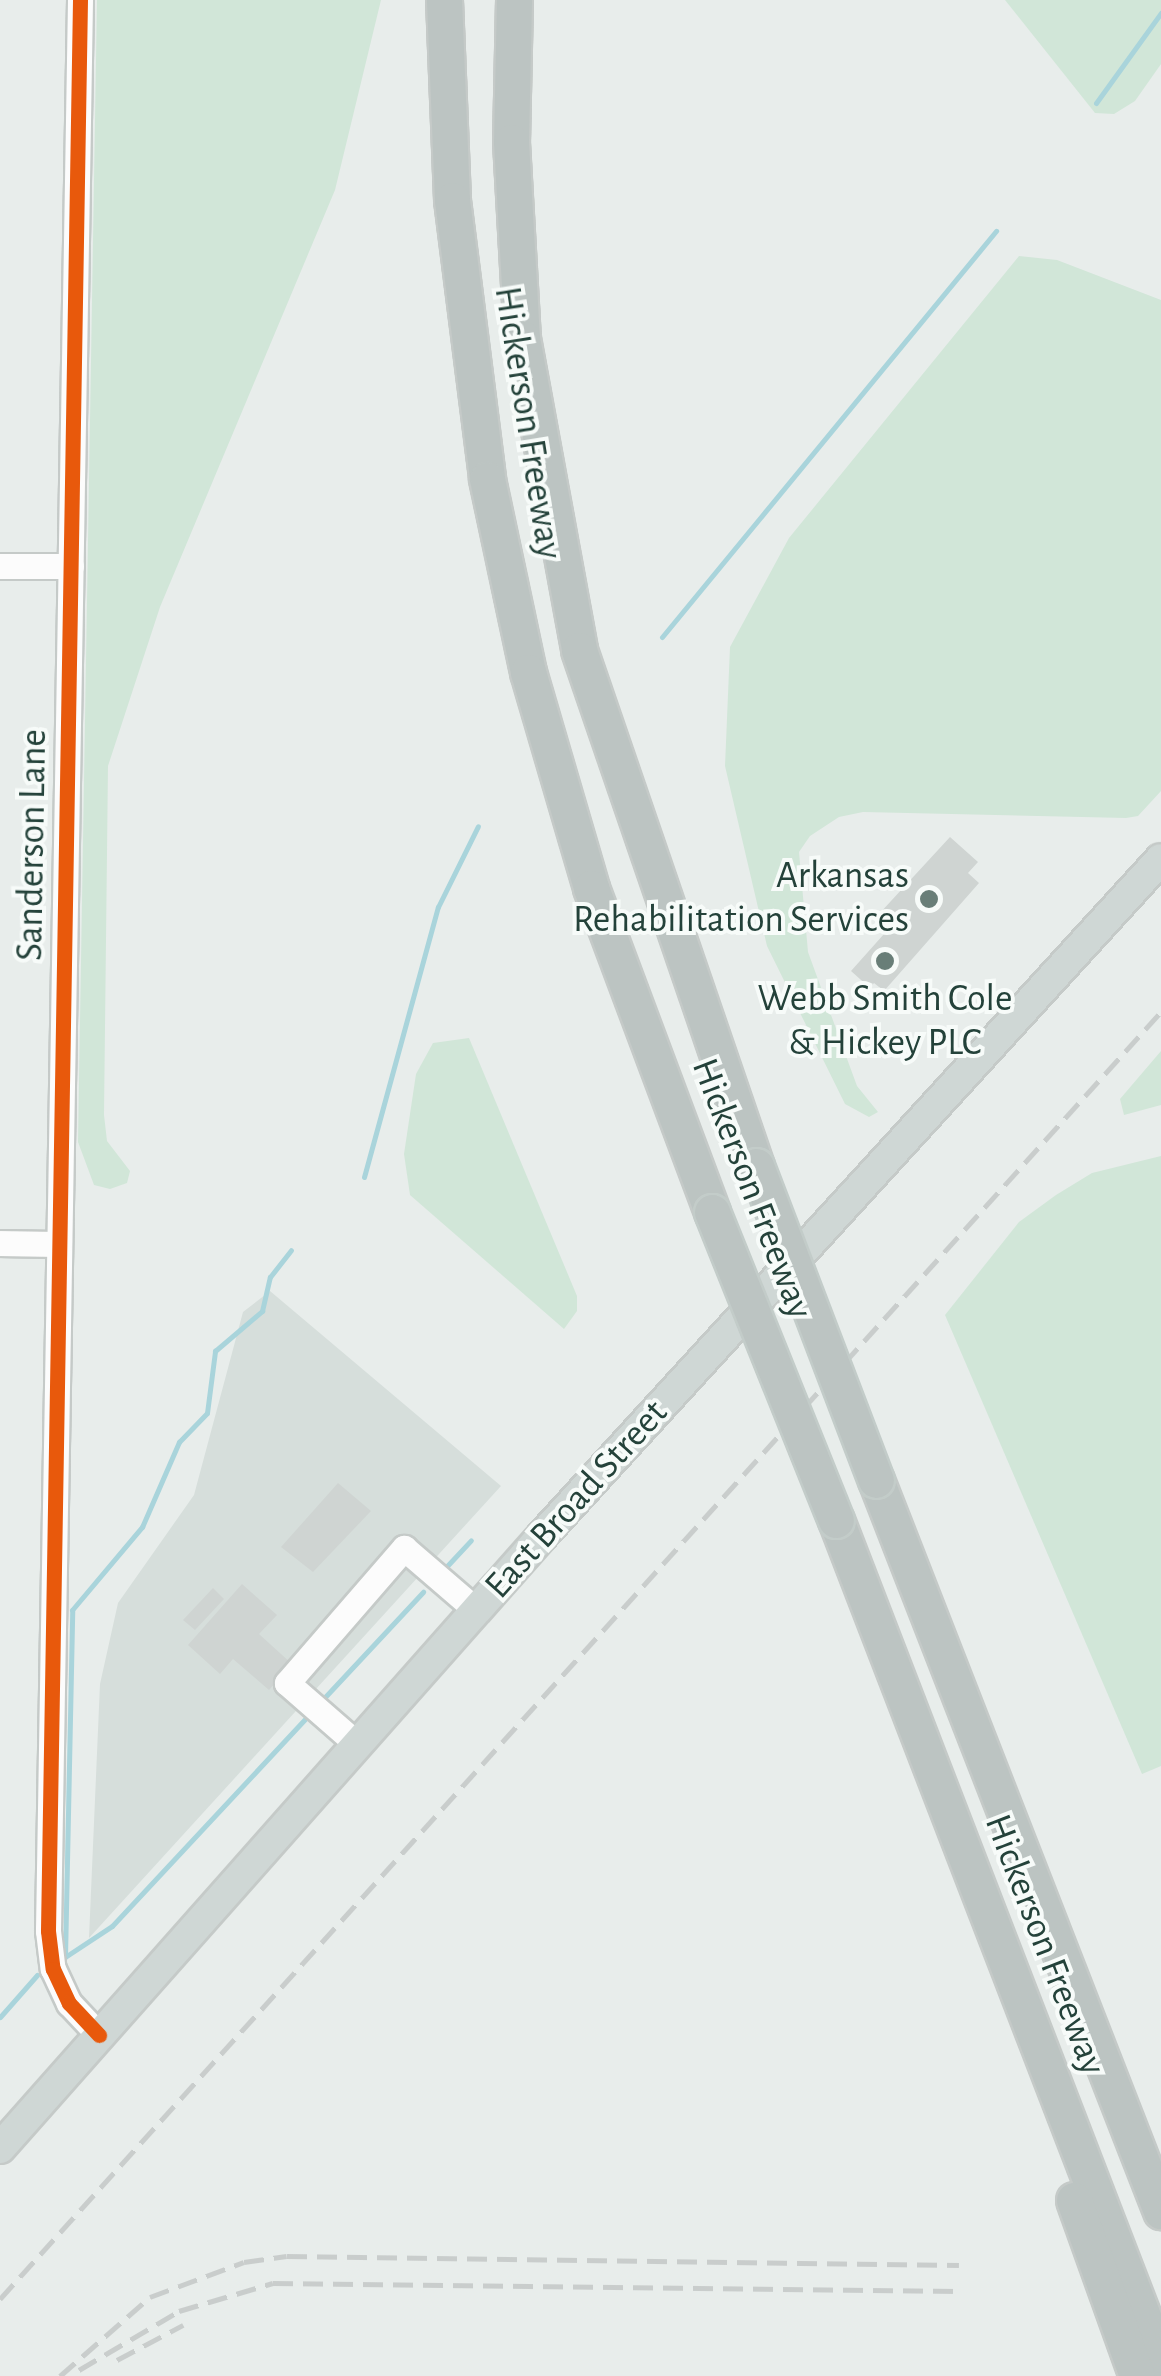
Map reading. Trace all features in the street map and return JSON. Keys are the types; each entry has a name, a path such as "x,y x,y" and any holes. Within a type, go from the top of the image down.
{"highway":[{"name":"Hickerson Freeway","path":"444,0 452,200 486,479 528,672 591,888 712,1212 836,1520 1161,2363"},
{"name":"Hickerson Freeway","path":"514,0 511,142 522,338 579,650 756,1166 1161,2211"},
{"path":"942,1800 1137,2376"}],"main road":[{"name":"East Broad Street","path":"0,2148 476,1610 1161,859"}],"street":[{"name":"Sanderson Lane","path":"80,0 48,1931 52,1969 69,2002 99,2034"},
{"path":"0,566 70,566"},
{"path":"0,1243 59,1244"},
{"path":"357,1744 286,1683 404,1548 476,1610"}],"shaded area":[{"path":"270,1291 501,1486 89,1938 100,1684 118,1603 194,1495 243,1312"}],"green space":[{"path":"97,0 381,0 335,190 160,607 108,766 104,1115 107,1141 130,1171 127,1183 110,1189 94,1185 78,1142"},
{"path":"1005,0 1161,0 1161,64 1135,101 1114,114 1095,113"},
{"path":"1019,256 1057,260 1161,300 1161,791 1138,816 1126,818 863,812 839,817 810,836 799,852 808,952 857,1086 878,1112 869,1117 845,1104 767,946 725,766 730,647 789,538"},
{"path":"469,1038 577,1296 577,1311 564,1329 410,1195 404,1154 416,1074 433,1043"},
{"path":"1161,1051 1161,1105 1124,1115 1120,1099"},
{"path":"1161,1156 1161,1766 1142,1774 945,1315 1019,1222 1092,1173"}],"building":[{"name":"Arkansas Rehabilitation Services","path":"950,837 978,862 968,873 979,883 884,991 874,983 870,988 851,971 892,925 879,914"},
{"path":"338,1483 371,1511 313,1572 281,1547"},
{"path":"242,1584 277,1615 259,1634 292,1664 269,1690 233,1659 220,1674 188,1645"},
{"path":"213,1588 224,1599 195,1630 183,1620"}],"waterway":[{"path":"1096,103 1161,13"},
{"path":"662,637 996,231"},
{"path":"364,1177 438,907 478,826"},
{"path":"65,1957 72,1610 142,1527 179,1442 207,1413 215,1351 262,1311 270,1277 291,1250"},
{"path":"447,1566 471,1540"},
{"path":"325,1697 423,1592"},
{"path":"65,1957 112,1926 305,1719"},
{"path":"0,2017 37,1975"}],"railway":[{"path":"0,2299 1161,1012"},
{"path":"60,2376 150,2297 244,2262 287,2256 959,2265"},
{"path":"79,2370 179,2311 273,2283 959,2291"},
{"path":"117,2360 183,2325"}],"cycle path":[{"path":"80,0 48,1931 53,1969 69,2003 99,2035"}],"place":[{"name":"Arkansas Rehabilitation Services","path":"929,899"},
{"name":"Webb Smith Cole & Hickey PLC","path":"885,961"}]}
